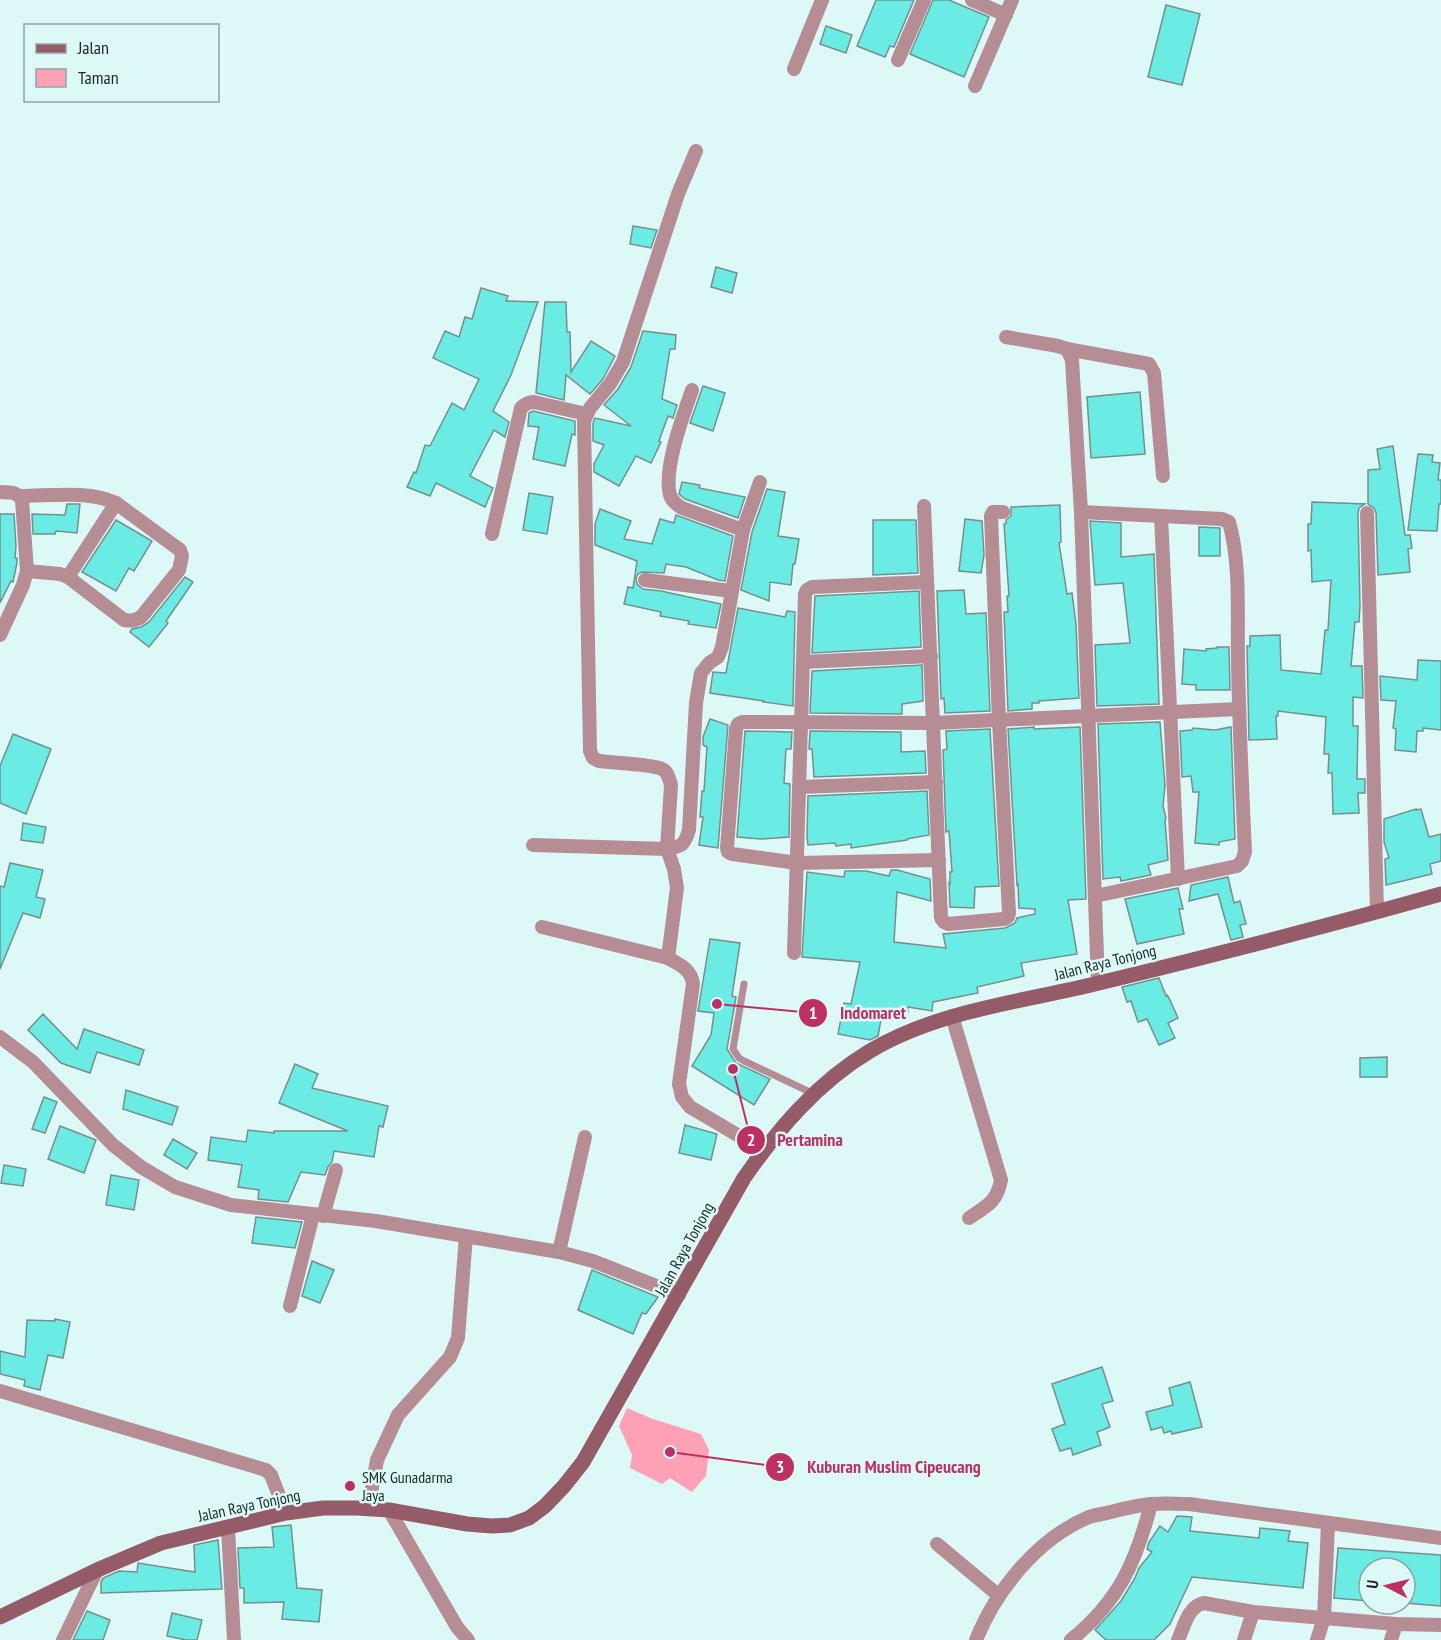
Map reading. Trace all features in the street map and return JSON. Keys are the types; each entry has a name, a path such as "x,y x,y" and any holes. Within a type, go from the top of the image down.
{"main road":[{"name":"Jalan Raya Tonjong","path":"0,1617 98,1570 161,1544 286,1513 323,1508 389,1510 467,1524 492,1526 510,1525 529,1518 545,1506 583,1462 744,1178 763,1150 814,1094 848,1065 901,1035 952,1016 1098,983 1441,894"}],"street":[{"path":"794,69 822,0"},
{"path":"898,60 924,0"},
{"path":"972,0 1006,15"},
{"path":"975,86 1012,0"},
{"path":"668,958 677,888 674,869 667,849 669,776 663,769 654,767 599,761 593,758 590,751 584,429 586,414 617,374 623,362 678,194 696,151"},
{"path":"1006,337 1149,364 1154,373 1163,476"},
{"path":"1067,349 1072,360 1081,512 1098,983"},
{"path":"692,390 670,464 670,495 682,508 742,530"},
{"path":"492,534 521,408 529,402 534,402 586,414"},
{"path":"533,845 667,849 680,847 686,841 689,830 696,703 701,673 718,657 722,647 742,530 760,482"},
{"path":"0,492 20,496 85,495 105,498 116,503 180,550 182,556 179,570 142,616 130,621 124,620 68,577 60,574 27,571"},
{"path":"0,634 23,585 27,571 23,504 20,496"},
{"path":"68,577 116,503"},
{"path":"924,506 941,918 948,924 1004,919 1009,913 991,516 993,512 1003,512"},
{"path":"1081,512 1219,518 1229,522 1233,536 1236,576 1245,852 1242,861 1237,866 1095,896"},
{"path":"1367,513 1377,912"},
{"path":"1161,516 1178,879"},
{"path":"645,580 731,591"},
{"path":"794,953 800,722 807,590 812,587 927,582"},
{"path":"803,662 931,656"},
{"path":"939,861 797,863 728,852 738,724 742,722 933,723 1239,709"},
{"path":"799,787 936,782"},
{"path":"542,927 668,958 686,969 692,977 693,984 680,1084 682,1097 690,1107 763,1150"},
{"path":"952,1016 1001,1180 999,1193 993,1202 969,1218"},
{"path":"0,1038 33,1062 113,1145 141,1167 174,1187 231,1204 376,1221 559,1252 593,1261 679,1295"},
{"path":"559,1252 585,1137"},
{"path":"290,1306 318,1215 336,1170"},
{"path":"368,1509 377,1460 398,1415 450,1357 456,1346 466,1236"},
{"path":"0,1391 266,1470 271,1475 286,1513"},
{"path":"1071,1640 1102,1612 1127,1573 1142,1538 1151,1504"},
{"path":"976,1640 998,1595 1024,1564 1054,1537 1089,1517 1128,1508 1151,1504 1189,1504 1441,1538"},
{"path":"389,1510 457,1627 468,1640"},
{"path":"1317,1640 1324,1618 1328,1523"},
{"path":"228,1528 234,1640"},
{"path":"937,1544 998,1595"},
{"path":"63,1640 98,1570"},
{"path":"1178,1640 1192,1610 1204,1603 1253,1612 1396,1624 1441,1625"},
{"path":"1244,1640 1253,1612"},
{"path":"1391,1640 1396,1624"}],"lane":[{"path":"744,984 733,1049 735,1053 744,1061 814,1094"}],"green space":[{"path":"627,1408 701,1434 709,1450 706,1476 692,1492 670,1478 662,1484 630,1468 632,1455 619,1426"}],"building":[{"path":"876,0 914,0 894,47 890,46 885,57 857,46"},
{"path":"933,0 949,0 989,17 964,77 910,54"},
{"path":"1166,5 1200,14 1182,85 1148,77"},
{"path":"826,26 852,35 846,53 820,44"},
{"path":"633,226 657,230 651,248 630,244"},
{"path":"716,267 737,273 732,293 711,287"},
{"path":"481,288 508,296 506,301 538,302 511,375 493,411 509,422 505,437 494,430 470,476 493,488 485,507 436,483 430,496 407,487 414,472 416,473 425,445 430,446 452,403 464,410 479,379 433,358 445,331 459,337 465,317 472,319"},
{"path":"545,302 566,302 567,332 570,332 571,372 591,341 615,356 603,379 590,394 566,375 564,400 536,393"},
{"path":"643,331 676,335 675,349 670,349 662,399 677,405 673,418 668,416 659,441 661,442 651,463 636,456 619,486 594,472 594,464 604,445 593,441 593,423 595,418 631,426 604,405 618,389 631,367"},
{"path":"703,386 725,393 713,431 690,423"},
{"path":"1140,392 1145,454 1091,458 1087,397"},
{"path":"533,411 575,421 575,435 572,434 565,466 533,459 539,427 528,426 529,413"},
{"path":"1393,446 1405,535 1410,535 1412,548 1408,549 1410,572 1378,575 1376,513 1374,508 1368,504 1368,470 1380,469 1377,449"},
{"path":"1418,454 1433,455 1432,462 1440,463 1438,480 1441,480 1441,504 1439,504 1437,531 1408,530"},
{"path":"682,482 700,485 699,488 745,497 738,518 685,499 679,494"},
{"path":"767,489 785,492 778,536 799,539 791,585 770,582 769,601 741,590 752,532"},
{"path":"529,493 553,497 547,534 523,530"},
{"path":"1312,502 1365,504 1359,508 1358,513 1360,606 1359,622 1355,622 1351,666 1362,666 1363,698 1353,697 1353,726 1358,726 1357,779 1365,779 1365,793 1358,793 1359,813 1333,814 1332,773 1328,773 1329,754 1324,754 1326,717 1278,711 1278,716 1276,716 1277,739 1249,740 1247,646 1250,646 1250,636 1280,635 1281,670 1321,674 1325,630 1328,630 1331,580 1312,582 1311,550 1308,551 1308,524 1311,524"},
{"path":"67,504 80,504 77,533 56,531 55,534 33,534 32,514 65,515"},
{"path":"1060,505 1061,542 1059,543 1067,594 1072,593 1076,624 1079,698 1039,701 1039,703 1032,703 1032,709 1008,711 1004,612 1008,612 1007,596 1009,596 1004,524 1011,516 1011,507"},
{"path":"600,509 631,521 624,539 652,544 660,519 674,523 676,515 733,536 725,581 686,567 666,564 664,573 642,572 636,578 637,584 643,589 721,604 716,628 688,624 689,621 660,616 661,612 624,604 628,587 633,588 637,561 595,545 595,524"},
{"path":"0,514 14,514 17,563 13,582 11,581 0,603"},
{"path":"965,519 982,521 984,555 981,573 959,571"},
{"path":"116,520 152,541 134,571 129,568 116,591 82,572"},
{"path":"873,520 916,520 918,573 873,575"},
{"path":"1090,521 1121,523 1121,557 1154,554 1159,704 1097,706 1095,645 1130,643 1123,583 1095,585"},
{"path":"1199,527 1220,528 1220,556 1199,556"},
{"path":"185,577 193,582 166,621 168,623 149,647 130,632 149,622"},
{"path":"964,590 966,614 986,613 990,711 945,713 944,698 941,699 937,591"},
{"path":"919,591 921,647 812,653 815,596"},
{"path":"738,608 785,617 787,611 795,612 793,706 710,693 713,672 726,673"},
{"path":"1229,647 1230,690 1196,690 1196,685 1182,684 1184,649 1206,651 1206,649"},
{"path":"1418,660 1441,661 1441,730 1423,728 1423,731 1417,731 1416,752 1395,750 1396,729 1393,728 1396,701 1381,700 1380,676 1417,680"},
{"path":"922,665 923,701 902,704 902,714 810,713 812,671"},
{"path":"710,719 728,725 718,848 699,845 707,747 703,745 703,737"},
{"path":"1160,722 1165,785 1163,806 1166,818 1168,860 1148,865 1151,875 1121,881 1120,877 1103,879 1098,724"},
{"path":"1034,727 1034,729 1080,727 1086,899 1068,900 1077,954 1021,963 1024,976 977,987 978,993 933,1002 932,1011 908,1007 908,1012 883,1009 878,1036 870,1040 838,1034 844,1003 851,1004 860,962 802,957 807,872 844,877 845,871 866,871 889,876 891,870 897,870 930,879 931,901 897,892 894,942 946,948 943,934 1005,928 1015,923 1017,918 1035,914 1035,909 1019,908 1008,729"},
{"path":"1231,727 1235,839 1219,842 1219,845 1195,843 1199,792 1193,792 1191,776 1182,777 1180,731 1193,728 1215,730"},
{"path":"990,729 999,886 975,887 974,908 950,907 949,883 950,872 952,872 949,831 946,832 943,750 947,749 946,731"},
{"path":"745,731 792,732 791,749 786,749 784,783 790,784 789,837 761,839 737,837"},
{"path":"810,731 901,732 901,752 925,751 926,773 814,777 812,749 809,749"},
{"path":"13,734 51,749 26,814 0,803 0,766"},
{"path":"927,791 929,835 851,848 851,844 808,845 808,796"},
{"path":"1421,809 1429,837 1441,834 1441,861 1430,864 1432,874 1386,885 1385,859 1389,858 1384,842 1384,819"},
{"path":"23,823 46,827 43,843 21,840"},
{"path":"10,863 43,870 36,897 45,899 40,918 23,913 0,969 0,886 4,887"},
{"path":"1228,877 1234,903 1240,901 1246,924 1240,925 1243,937 1231,940 1218,894 1189,901 1191,885"},
{"path":"1178,888 1183,909 1179,909 1184,934 1137,944 1125,899"},
{"path":"710,939 740,943 732,996 736,997 727,1049 736,1063 770,1079 754,1105 692,1066 711,1035 714,1013 698,1011"},
{"path":"1159,978 1178,1018 1168,1023 1175,1038 1159,1045 1147,1019 1138,1022 1131,1001 1127,1002 1122,987"},
{"path":"43,1014 77,1049 84,1029 144,1050 139,1065 97,1052 90,1073 61,1063 28,1030"},
{"path":"1387,1057 1387,1077 1360,1077 1360,1058"},
{"path":"295,1064 318,1074 312,1088 388,1106 383,1127 379,1126 374,1157 334,1151 332,1162 325,1175 301,1172 288,1202 258,1199 259,1190 238,1187 242,1165 208,1160 211,1137 246,1142 248,1130 274,1133 274,1131 348,1131 279,1103"},
{"path":"126,1090 178,1107 172,1125 123,1109"},
{"path":"44,1097 57,1102 45,1133 32,1129"},
{"path":"685,1125 717,1134 711,1160 679,1153"},
{"path":"60,1126 96,1140 84,1173 48,1159"},
{"path":"173,1139 197,1153 187,1169 164,1155"},
{"path":"4,1165 26,1169 23,1186 1,1183"},
{"path":"111,1175 139,1180 134,1210 106,1205"},
{"path":"256,1217 302,1222 295,1248 252,1243"},
{"path":"312,1261 334,1270 320,1303 302,1296"},
{"path":"592,1270 658,1297 646,1314 642,1313 633,1334 578,1310"},
{"path":"55,1319 70,1322 63,1358 48,1355 40,1390 24,1386 25,1380 0,1374 0,1351 25,1357 27,1320 55,1321"},
{"path":"1102,1367 1113,1401 1102,1404 1110,1427 1097,1432 1101,1445 1073,1455 1071,1448 1060,1451 1052,1429 1065,1424 1052,1384"},
{"path":"1190,1382 1202,1427 1172,1434 1171,1431 1164,1433 1162,1427 1151,1430 1146,1412 1173,1405 1169,1388"},
{"path":"1177,1516 1192,1517 1190,1531 1259,1538 1260,1528 1290,1531 1288,1541 1308,1543 1303,1588 1192,1577 1170,1624 1154,1640 1106,1640 1095,1630 1121,1601 1139,1568 1152,1552 1147,1549 1149,1542 1160,1526 1168,1532"},
{"path":"291,1525 297,1588 322,1590 319,1622 282,1619 284,1602 244,1603 244,1588 240,1588 238,1548 274,1547 272,1527"},
{"path":"218,1540 222,1589 101,1593 103,1578 119,1571 137,1572 138,1563 195,1572 194,1545"},
{"path":"1338,1548 1441,1555 1441,1606 1417,1604 1417,1556 1357,1556 1357,1600 1334,1598"},
{"path":"87,1611 110,1620 103,1640 73,1640"},
{"path":"172,1613 202,1620 197,1640 167,1636"}],"place":[{"name":"Indomaret","path":"717,1004"},
{"name":"Pertamina","path":"733,1069"},
{"name":"Kuburan Muslim Cipeucang","path":"670,1452"},
{"name":"SMK Gunadarma Jaya","path":"350,1486"}]}
